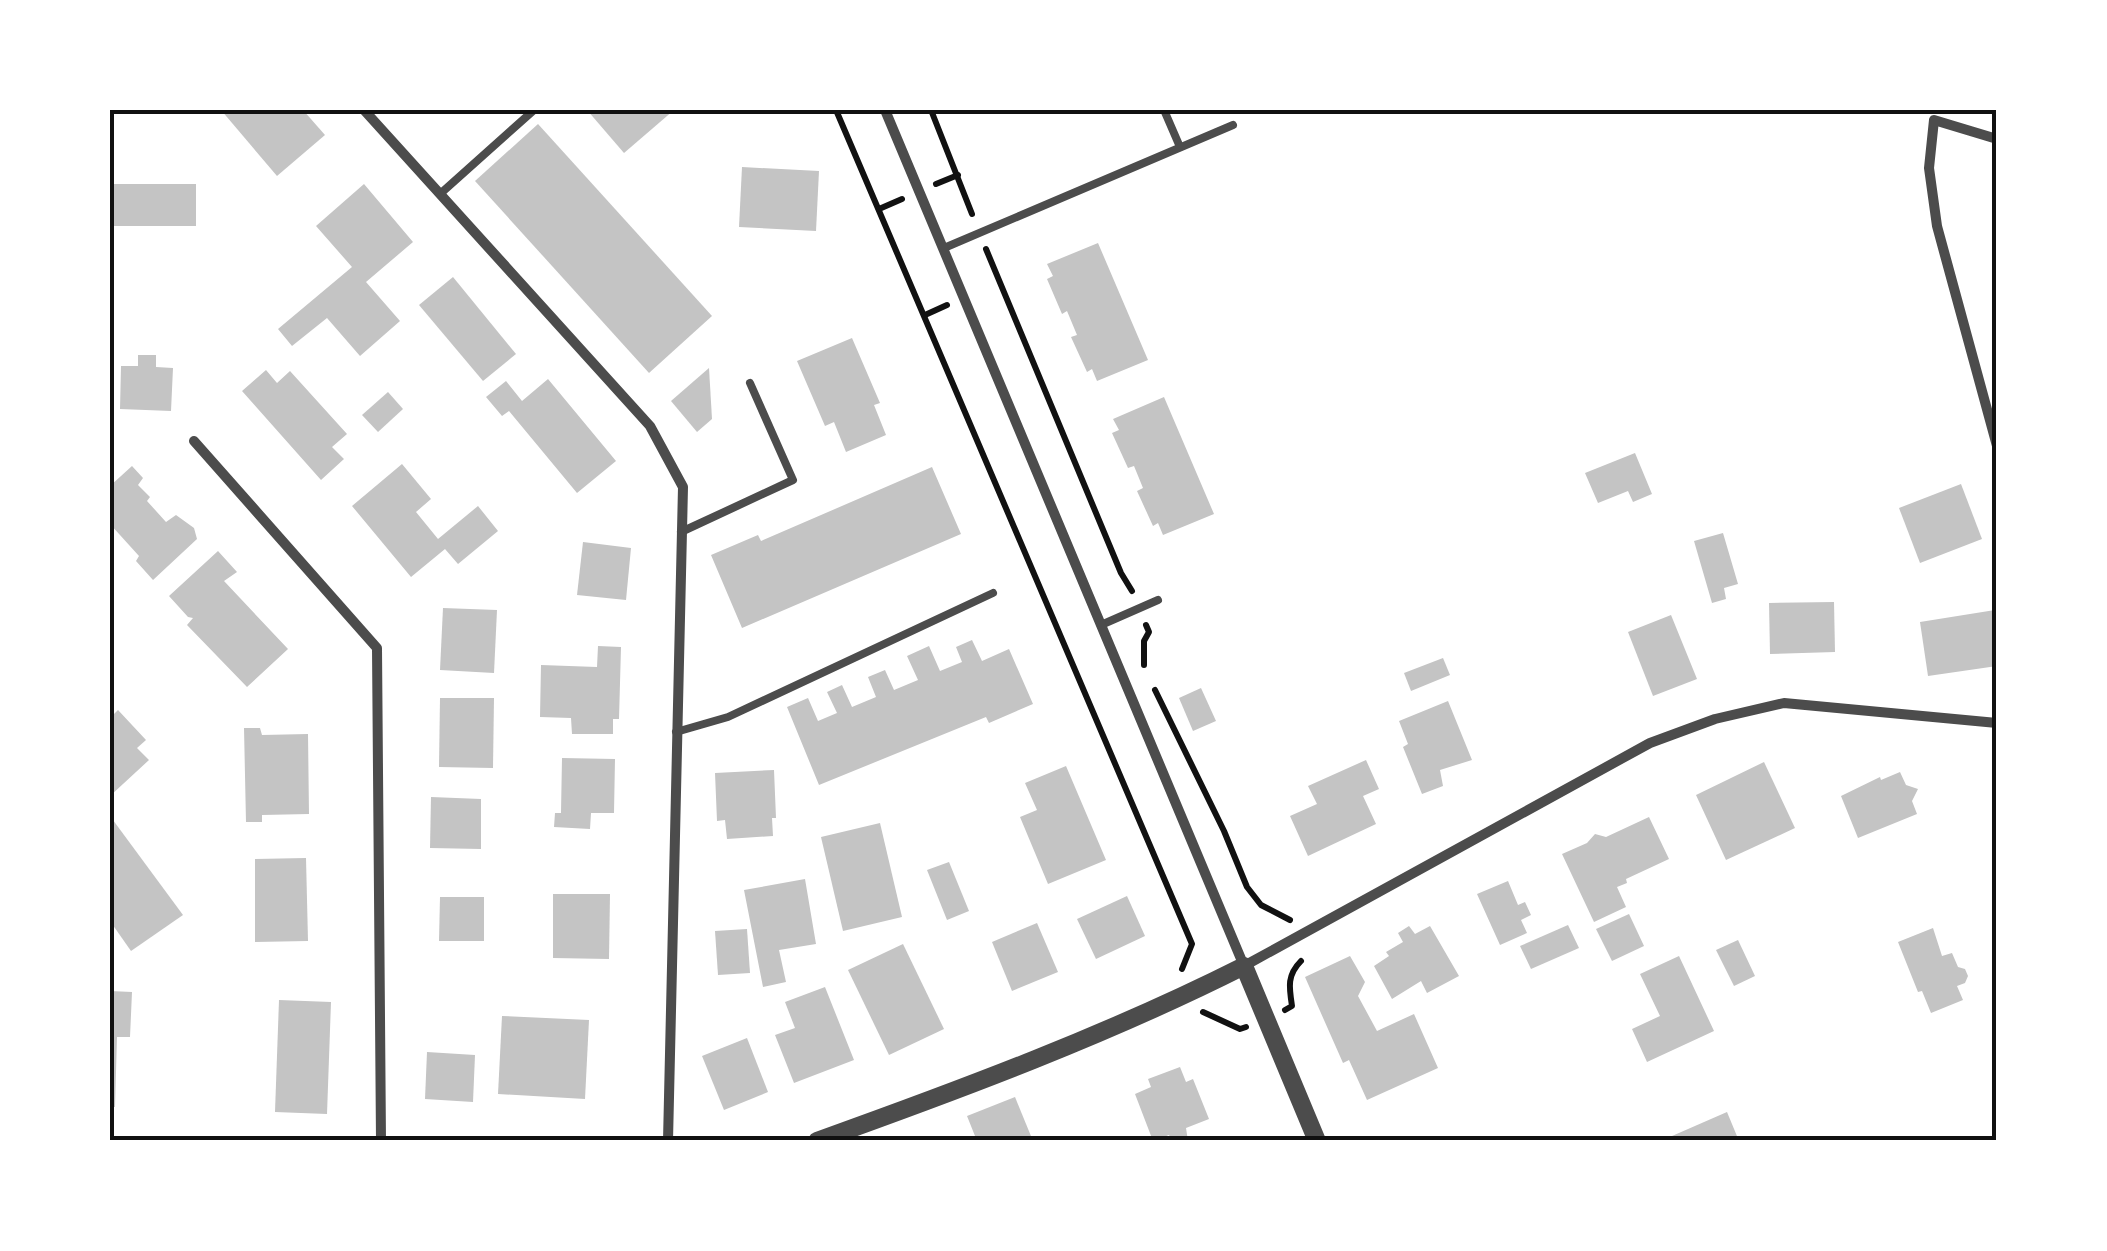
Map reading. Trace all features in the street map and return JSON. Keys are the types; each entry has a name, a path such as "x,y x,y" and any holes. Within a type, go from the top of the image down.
{"street":[{"path":"364,110 650,426 683,487 668,1141"},
{"path":"886,110 1317,1141"},
{"path":"1997,138 1934,120 1929,168 1937,226 1997,446"},
{"path":"194,441 377,648 381,1141"},
{"path":"817,1141 1166,1006 1650,743 1714,718 1784,703 1997,723"}],"lane":[{"path":"440,194 534,110"},
{"path":"1164,110 1180,147"},
{"path":"944,248 1234,124"},
{"path":"681,532 794,480 750,383"},
{"path":"676,732 728,717 993,593"},
{"path":"1101,625 1158,600"}],"path":[{"path":"836,110 1192,944 1178,980 1159,988 1166,1006"},
{"path":"931,110 979,233"},
{"path":"1240,1029 1292,1006 1292,970 1306,956"}],"building":[{"path":"221,110 303,110 325,135 277,176"},
{"path":"587,110 674,110 624,153"},
{"path":"538,124 712,316 649,373 475,181"},
{"path":"742,167 819,171 816,231 739,227"},
{"path":"110,184 196,184 196,226 110,226"},
{"path":"364,184 413,242 366,282 400,321 360,356 327,318 292,346 278,329 352,267 316,226"},
{"path":"1098,243 1148,360 1097,381 1092,369 1087,372 1071,337 1077,335 1067,311 1062,314 1047,279 1053,276 1047,264"},
{"path":"453,277 516,354 483,381 419,305"},
{"path":"852,338 880,403 874,405 886,435 846,452 834,422 825,426 797,361"},
{"path":"138,355 156,355 156,367 173,368 171,411 120,409 121,366 138,366"},
{"path":"709,368 712,419 697,432 671,401"},
{"path":"266,370 277,383 290,371 347,434 332,447 344,459 321,480 242,391"},
{"path":"548,379 616,461 577,493 509,411 502,416 486,397 506,381 522,401"},
{"path":"388,392 403,409 378,432 362,415"},
{"path":"1164,397 1214,514 1163,535 1158,523 1153,526 1137,491 1143,488 1134,466 1128,468 1112,433 1119,430 1113,419"},
{"path":"1635,453 1652,494 1633,502 1628,491 1598,503 1585,473"},
{"path":"402,464 431,499 416,512 438,539 478,506 498,531 458,564 445,549 411,577 352,506"},
{"path":"132,466 143,478 138,485 150,497 147,501 166,522 176,515 194,528 197,539 153,580 136,561 139,556 110,524 110,486"},
{"path":"932,467 961,534 742,628 711,555 758,535 761,541"},
{"path":"1961,484 1982,539 1920,563 1899,508"},
{"path":"1723,533 1738,584 1724,588 1726,599 1712,603 1694,541"},
{"path":"583,542 631,548 626,600 577,595"},
{"path":"218,551 237,572 224,581 288,649 247,687 187,625 193,618 169,596"},
{"path":"1834,602 1835,652 1770,654 1769,603"},
{"path":"443,608 497,610 494,673 440,670"},
{"path":"1995,610 1997,666 1928,676 1920,622"},
{"path":"1671,615 1697,679 1653,696 1628,632"},
{"path":"972,640 982,661 1009,649 1033,704 989,723 986,717 819,785 787,707 808,698 818,721 837,713 827,692 842,685 852,707 876,697 868,677 885,670 894,690 918,680 907,656 929,646 940,671 962,662 956,647"},
{"path":"598,646 621,647 619,719 613,719 613,734 572,734 571,718 540,717 541,665 597,667"},
{"path":"1443,658 1450,675 1411,691 1404,673"},
{"path":"1201,688 1216,721 1193,731 1179,698"},
{"path":"440,698 494,698 493,768 439,767"},
{"path":"1448,701 1472,760 1440,770 1443,786 1422,794 1403,747 1408,744 1399,721"},
{"path":"118,710 146,740 137,748 149,760 110,796 110,718"},
{"path":"244,728 260,728 262,735 308,734 309,814 262,815 262,822 246,822"},
{"path":"562,758 615,759 614,813 591,813 590,829 554,827 555,813 561,813"},
{"path":"1366,760 1379,789 1363,796 1376,824 1308,856 1290,816 1317,804 1308,786"},
{"path":"1764,762 1795,828 1726,860 1696,795"},
{"path":"1066,766 1106,860 1048,884 1020,817 1037,810 1025,783"},
{"path":"774,770 773,836 727,839 725,820 717,821 715,773"},
{"path":"1900,772 1906,785 1918,789 1912,801 1917,814 1858,838 1841,796"},
{"path":"431,797 481,799 481,849 430,848"},
{"path":"110,816 183,915 131,951 110,921"},
{"path":"1649,817 1669,859 1626,879 1627,883 1617,887 1626,907 1594,922 1562,854 1587,843 1595,834 1606,837"},
{"path":"880,823 902,917 843,931 821,837"},
{"path":"306,858 308,941 255,942 255,859"},
{"path":"949,862 969,911 947,920 927,870"},
{"path":"805,879 816,944 779,950 786,982 763,987 744,890"},
{"path":"1508,881 1518,905 1525,902 1531,915 1521,920 1527,933 1500,945 1477,894"},
{"path":"553,894 610,894 609,959 553,958"},
{"path":"1127,896 1145,936 1096,959 1077,919"},
{"path":"440,897 484,897 484,941 439,941"},
{"path":"1629,914 1644,946 1612,961 1596,929"},
{"path":"1037,923 1058,972 1012,991 992,942"},
{"path":"1568,925 1579,948 1531,969 1520,946"},
{"path":"1409,926 1415,934 1430,926 1459,976 1427,993 1421,981 1392,999 1374,966 1389,956 1386,952 1403,942 1398,933"},
{"path":"1933,928 1942,956 1952,953 1958,967 1965,969 1968,976 1965,983 1957,986 1963,1000 1931,1013 1898,942"},
{"path":"747,929 750,973 718,975 715,931"},
{"path":"1738,940 1755,976 1734,986 1716,950"},
{"path":"903,944 944,1029 889,1055 848,970"},
{"path":"1350,956 1365,982 1358,996 1377,1031 1414,1014 1438,1068 1367,1100 1349,1060 1343,1063 1305,977"},
{"path":"1679,956 1714,1031 1647,1062 1632,1029 1660,1016 1640,974"},
{"path":"825,987 854,1060 794,1083 775,1035 795,1028 785,1002"},
{"path":"110,991 132,992 130,1037 117,1037 115,1107 110,1107"},
{"path":"279,1000 331,1002 327,1114 275,1112"},
{"path":"502,1016 589,1020 585,1099 498,1094"},
{"path":"747,1038 768,1092 724,1110 702,1056"},
{"path":"427,1052 475,1055 473,1102 425,1099"},
{"path":"1180,1067 1186,1082 1193,1079 1209,1119 1186,1128 1188,1141 1172,1141 1169,1135 1153,1141 1135,1094 1151,1087 1148,1079"},
{"path":"1015,1097 1033,1141 977,1141 967,1116"},
{"path":"1727,1112 1739,1141 1675,1141 1672,1136"}]}
